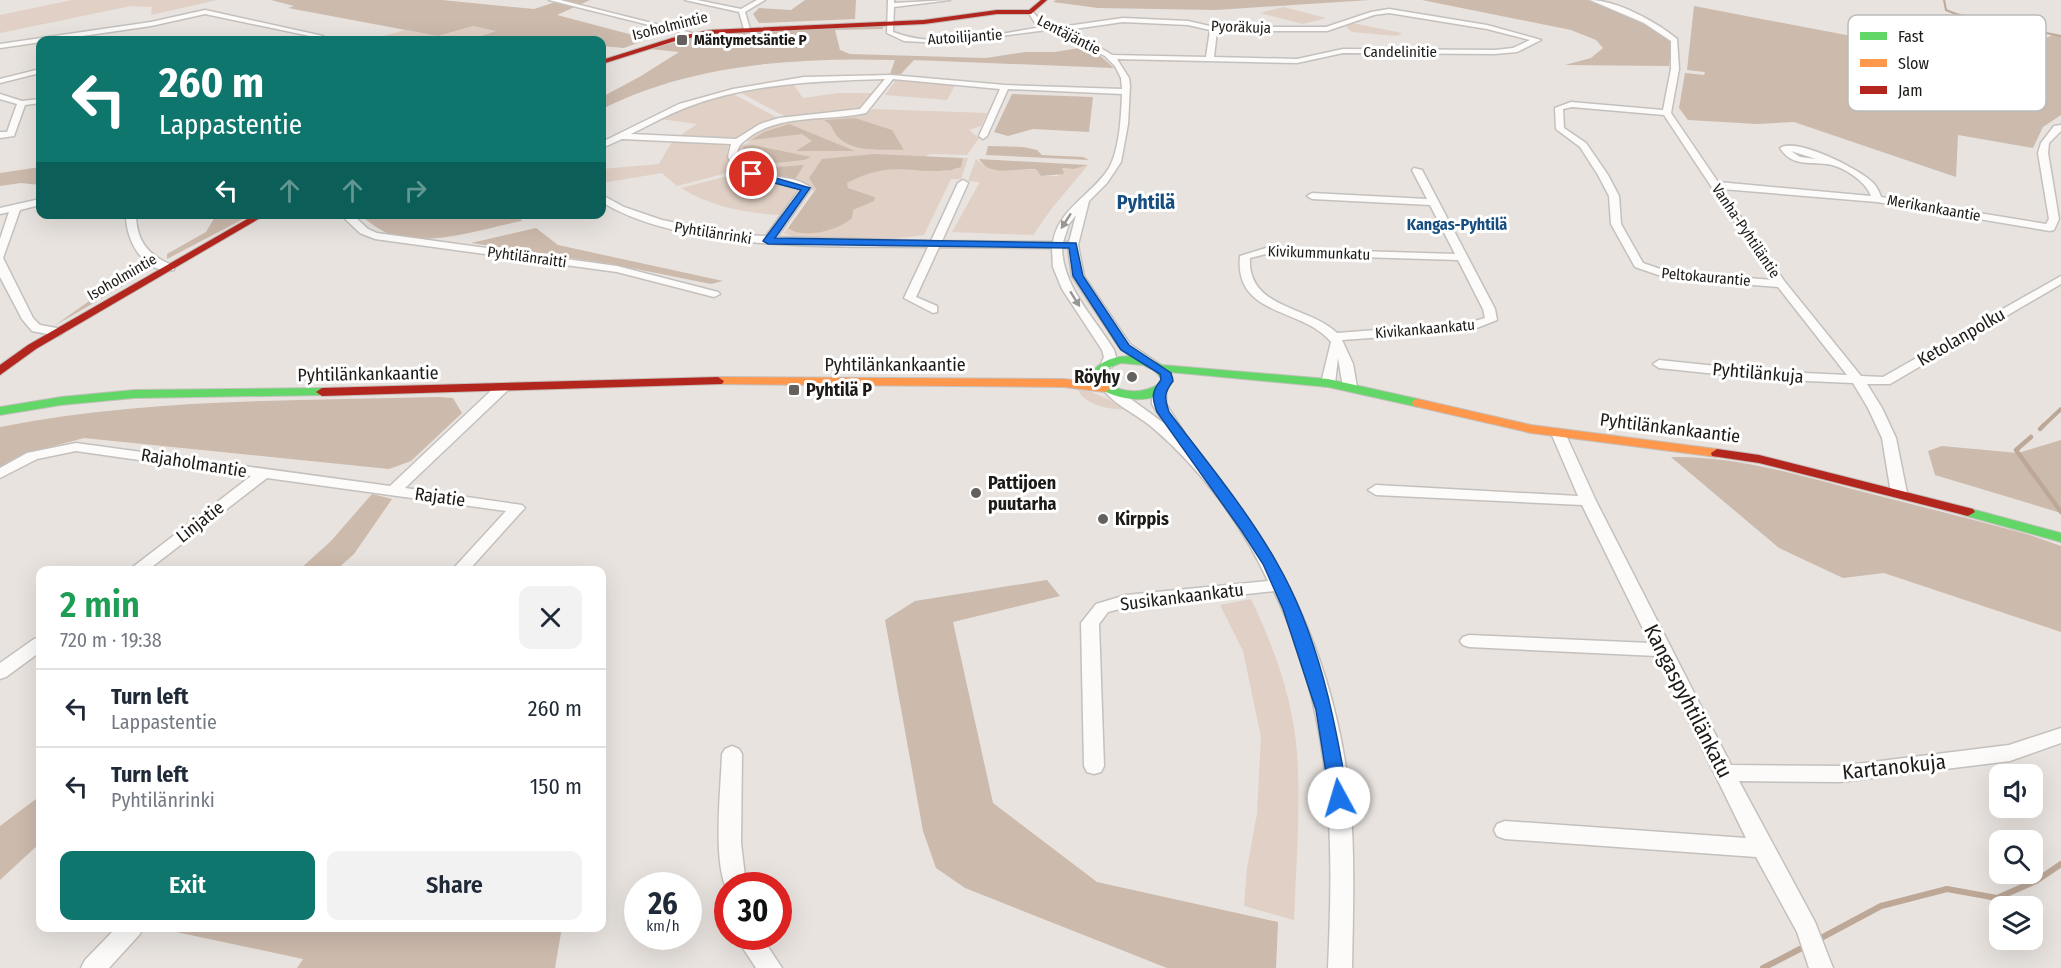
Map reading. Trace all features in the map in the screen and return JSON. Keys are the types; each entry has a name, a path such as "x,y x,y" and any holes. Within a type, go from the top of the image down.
{"street":[{"path":"552,0 693,34"},
{"path":"694,0 742,11 762,0"},
{"path":"889,24 891,3 947,0"},
{"path":"1031,12 1044,0"},
{"path":"1593,0 1640,18 1675,40 1675,69 1667,113"},
{"path":"742,11 747,29"},
{"name":"Pyoräkuja","path":"1052,29 1123,20 1188,23 1214,29 1330,31 1373,13 1389,11"},
{"name":"Candelinitie","path":"1110,57 1297,61 1343,51 1495,52 1514,50 1537,40 1496,29 1389,11"},
{"path":"70,36 139,26 205,12 320,36"},
{"name":"Isoholmintie","path":"606,61 693,34 747,29 889,24 997,12 1031,12"},
{"name":"Lentäjäntie","path":"1031,12 1036,21 1110,57"},
{"name":"Autoilijantie","path":"889,24 892,35 914,39 969,40 1052,29"},
{"path":"1210,58 1214,29"},
{"path":"0,46 36,41"},
{"path":"1338,42 1343,51"},
{"path":"1110,57 1125,76 1118,156 1113,168 1084,202 1062,223 1056,254 1062,276 1108,350 1110,357 1096,377 1108,390 1153,419 1204,472"},
{"path":"0,81 36,72"},
{"path":"606,143 670,110 741,89 804,79 891,77 1005,87 1125,92"},
{"path":"619,136 738,142 762,128 794,118 863,111 891,77"},
{"path":"982,136 1005,87"},
{"path":"0,96 22,102 36,101"},
{"path":"0,135 11,134 22,102"},
{"name":"Peltokaurantie","path":"1667,113 1571,104 1558,108 1560,129 1583,145 1614,196 1616,224 1639,265 1666,275 1781,284"},
{"name":"Vanha-Pyhtiläntie","path":"1667,113 1781,284 1858,381 1889,438 1899,493"},
{"path":"2059,130 2045,143 2043,153 2054,219 2050,228 2061,236"},
{"path":"738,142 732,155 741,168 763,178 806,188 768,241"},
{"path":"1826,161 1865,181 1874,189 1877,199"},
{"name":"Kivikankaankatu","path":"1336,341 1469,327 1485,324 1491,320 1489,309 1417,170"},
{"path":"933,309 910,298 963,183"},
{"name":"Merikankaantie","path":"1716,185 1877,199 2050,228"},
{"name":"Pyhtilänrinki","path":"606,194 643,216"},
{"path":"1312,196 1433,202"},
{"name":"Pyhtilänrinki","path":"606,202 609,205 688,231 768,241 1073,245"},
{"path":"1084,202 1073,245 1078,276 1118,338 1129,350 1157,366 1167,378 1158,397 1163,412 1204,472 1248,528 1280,585 1312,668 1324,710 1337,775 1344,865 1340,968"},
{"path":"0,211 36,203"},
{"path":"0,256 15,208"},
{"path":"130,219 129,230 133,239 155,263 170,268"},
{"name":"Isoholmintie","path":"0,371 58,332 254,219"},
{"name":"Pyhtilänraitti","path":"351,219 364,231 375,236 617,270 714,294"},
{"name":"Kivikummunkatu","path":"1336,341 1325,329 1257,294 1248,283 1245,256 1266,251 1462,257"},
{"path":"0,261 2,270 28,319 36,328 58,332"},
{"name":"Ketolanpolku","path":"1858,381 1885,381 2061,279"},
{"path":"1328,383 1336,341"},
{"path":"1336,341 1348,367 1350,387"},
{"name":"Pyhtilänkankaantie","path":"993,383 1069,373 1132,360 1182,372 1328,383 1558,433 1727,453 1899,493 2061,538"},
{"name":"Pyhtilänkuja","path":"1659,364 1858,381"},
{"name":"Pyhtilänkankaantie","path":"0,411 102,396 502,388 664,390 797,383 1064,382 1134,396 1199,381 1270,377"},
{"name":"Rajatie","path":"393,491 502,388"},
{"name":"Pyhtilänkankaantie","path":"0,421 101,406 209,395"},
{"name":"Kangaspyhtilänkatu","path":"1558,433 1588,501 1662,650 1762,849 1807,929 1821,968"},
{"name":"Rajaholmantie","path":"0,474 32,456 76,447 393,491"},
{"name":"Linjatie","path":"142,566 263,474"},
{"path":"1376,490 1588,501"},
{"name":"Rajatie","path":"393,491 517,508 464,566"},
{"name":"Susikankaankatu","path":"1094,766 1090,623 1102,608 1126,601 1280,585"},
{"path":"1468,641 1662,650"},
{"path":"0,672 36,646"},
{"name":"Kartanokuja","path":"1724,773 1840,774 2010,753 2061,735"},
{"path":"732,754 730,843 733,872"},
{"path":"1504,830 1762,849"},
{"path":"93,968 127,932"},
{"path":"757,950 770,968"}],"shaded area":[{"path":"72,0 217,0 151,15 152,7 131,6 0,33 0,15"},
{"path":"271,0 442,0 534,9 562,0 590,0 557,15 648,39 624,48 606,46 606,36 482,36 496,31 473,26 438,36 288,8 294,6"},
{"path":"805,0 856,0 855,19 759,23 753,14 759,8 791,10"},
{"path":"1056,0 1370,0 1216,10 1098,8 1053,2"},
{"path":"1422,0 1587,0 1635,19 1663,34 1672,43 1669,66 1565,65 1591,58 1603,48 1596,40 1571,30"},
{"path":"1694,6 1848,35 1848,111 2046,111 2046,38 2054,34 2061,36 2061,115 2043,127 2033,148 1958,135 1956,177 1794,122 1757,124 1688,120 1679,108 1685,73 1704,75 1705,72 1687,70"},
{"path":"1283,7 1326,18 1303,24 1260,13"},
{"path":"1352,23 1402,33 1397,36 1352,32 1346,27"},
{"path":"883,25 883,29 835,30 840,50 850,54 986,58 1079,48 1045,31 1073,38 1114,68 914,60 901,74 890,74 895,60 783,62 745,66 672,82 606,107 606,95 679,52 650,49 711,33"},
{"path":"473,26 497,31 481,36 438,36"},
{"path":"405,30 438,36 383,36"},
{"path":"896,80 955,85 947,100 885,95"},
{"path":"793,84 803,98 838,93 872,93 857,110 788,118 741,93"},
{"path":"733,94 780,119 749,130 734,140 678,137 697,124 660,119 696,104"},
{"path":"1012,94 1093,97 1089,132 1033,129 1008,136 994,132"},
{"path":"873,109 987,113 981,126 969,130 979,138 967,155 929,154 911,167 944,171 958,169 963,158 968,158 961,179 951,179 924,235 874,239 831,239 783,233 788,228 804,233 821,229 867,204 875,197 848,188 847,183 813,182 817,185 814,193 811,186 800,183 801,180 761,175 752,171 757,168 748,168 741,162 748,166 743,147 739,157 737,153 739,146 751,142 745,141 755,134 784,123 863,113"},
{"path":"855,118 892,130 904,150 853,146 839,138 830,124 824,120"},
{"path":"789,124 855,151 796,151 812,141 802,134 751,140 764,132"},
{"path":"673,140 729,143 727,156 738,170 677,186 662,173 606,182 606,169 659,164"},
{"path":"752,145 811,157 804,160 749,166 739,157 743,147"},
{"path":"988,146 1023,147 1037,150 1042,155 1083,157 1089,160 986,155"},
{"path":"874,154 963,158 961,167 952,170 900,169 863,176 847,183 848,188 875,197 874,201 853,210 852,218 839,226 821,232 802,233 788,228 816,189 809,178 822,159"},
{"path":"976,159 983,165 1006,171 1037,169 1041,176 1058,176 1062,168 1074,169 1088,165 1033,235 952,232 980,182 968,181"},
{"path":"979,159 1088,165 1074,169 1062,168 1064,174 1041,176 1036,169 997,170 984,165"},
{"path":"804,165 795,179 782,179 764,168"},
{"path":"36,168 36,185 21,183 0,186 0,173"},
{"path":"740,173 794,187 798,195 781,215 729,208 692,195 681,188"},
{"path":"214,219 243,219 167,259 167,254 206,232"},
{"path":"366,219 521,219 522,221 471,233 415,239 398,237"},
{"path":"536,228 558,245 723,281 711,284 611,264 471,243"},
{"path":"148,265 153,267 54,326 99,294"},
{"path":"1077,386 1131,409 1107,408 1091,403 1080,393"},
{"path":"453,398 462,413 411,461 389,469 84,438 27,453 0,467 0,427 54,418 164,406 219,403"},
{"path":"2061,440 2061,513 1935,475 1928,451 1942,446 2018,453"},
{"path":"1671,457 1740,462 1785,472 2030,535 2061,546 2061,632 1884,573 1843,578 1779,548"},
{"path":"372,494 392,499 354,554 340,566 303,566 331,541"},
{"path":"1047,580 1060,596 953,622 993,803 1097,882 1278,922 1276,968 1167,968 965,888 936,868 923,831 885,620 915,601"},
{"path":"1251,599 1281,674 1295,733 1298,836 1294,920 1244,906 1247,868 1257,814 1261,737 1243,651 1220,605"},
{"path":"36,799 36,847 0,880 0,826"},
{"path":"176,932 561,932 555,968 297,968 303,959"}],"waterway":[{"path":"1944,0 1946,10 1961,15"},
{"path":"2046,33 2061,36"},
{"path":"2043,426 2061,409"},
{"path":"2040,429 2043,426"},
{"path":"2031,437 2016,450 2061,512"},
{"path":"1823,937 1881,906 1947,889 1997,898 2036,881 2061,864"},
{"path":"1763,968 1800,949"}],"traffic: fast":[{"path":"1119,360 1153,364 1167,378 1164,386 1148,394 1131,396 1114,392 1098,383 1096,374 1104,366 1119,360"},
{"path":"1160,368 1328,383 1418,403"},
{"path":"0,411 61,401 134,394 322,392"},
{"path":"1968,512 2061,538"}],"traffic: slow":[{"path":"718,381 1064,383 1105,388"},
{"path":"1418,403 1531,429 1717,453"}],"traffic: jam":[{"path":"606,61 674,39 709,32 924,22 997,12 1031,12 1044,0"},
{"path":"0,371 32,347 254,219"},
{"path":"322,392 718,381"},
{"path":"1717,453 1759,459 1968,512"}],"place":[{"name":"Mäntymetsäntie P","path":"682,40"},
{"name":"Röyhy","path":"1132,377"},
{"name":"Pyhtilä P","path":"794,390"},
{"name":"Pattijoen puutarha","path":"976,493"},
{"name":"Kirppis","path":"1103,519"}],"district":[{"name":"Pyhtilä","path":"1146,202"},
{"name":"Kangas-Pyhtilä","path":"1457,224"}],"route":[{"path":"752,174 806,188 768,241 1073,245 1078,276 1125,347 1160,368 1167,375 1167,381 1159,390 1158,397 1163,412 1204,472 1248,528 1270,564 1291,609 1309,657 1324,710 1337,775 1339,798"}]}
